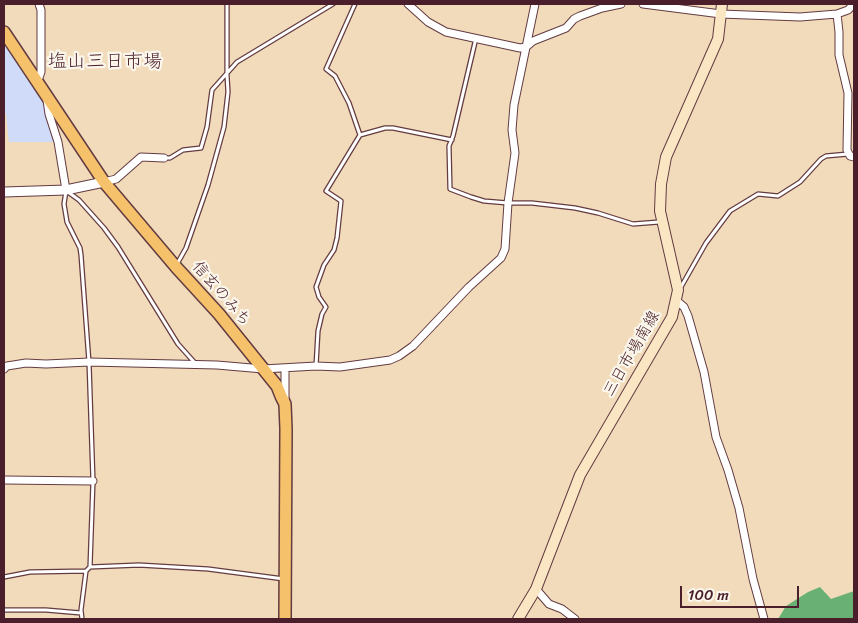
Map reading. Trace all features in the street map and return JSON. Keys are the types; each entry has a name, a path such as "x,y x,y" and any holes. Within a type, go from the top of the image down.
{"main road":[{"name":"三日市場南線","path":"518,619 536,589 580,475 672,317 678,290 662,221 660,196 666,157 718,39 722,9"},
{"name":"信玄のみち","path":"4,32 104,182 176,267 219,314 277,386 285,404 285,619"}],"street":[{"path":"37,83 42,72 41,10 39,4"},
{"path":"408,4 428,22 446,32 515,48 526,47 533,40 566,28 580,16 621,4"},
{"path":"4,369 7,366 26,363 90,362 263,369 316,366 340,367 390,360 399,356 413,346 469,287 501,258 505,249 508,203 515,153 512,130 514,105 535,4"},
{"path":"643,4 722,9 800,17 837,14 848,10 854,4"},
{"path":"837,14 840,32 839,55 848,94 847,150 852,155"},
{"path":"47,98 49,114 58,142 66,190"},
{"path":"4,192 66,190 104,182 116,179 141,158 164,158"},
{"path":"677,301 684,308 688,316 704,372 716,437 740,508 753,579 764,619"},
{"path":"285,368 285,404"},
{"path":"4,480 93,481"},
{"path":"536,589 549,604 562,609 575,619"}],"lane":[{"path":"176,267 186,248 208,185 224,127 228,92 227,4"},
{"path":"164,158 170,158 183,150 201,148 207,127 212,90 237,62 333,4"},
{"path":"354,4 326,69 335,76 349,103 360,135"},
{"path":"476,38 449,146 450,189 471,197 508,203 532,203 575,208 633,224 662,221"},
{"path":"316,366 318,330 326,307 318,297 316,287 324,265 334,250 341,201 326,192 360,135 385,128 393,128 452,140"},
{"path":"678,290 706,243 730,211 758,194 778,196 800,182 820,159 826,156 852,155"},
{"path":"90,567 93,481 90,362 81,255 80,248 67,222 64,204 66,190 79,200 104,228 118,247 178,344 197,365"},
{"path":"82,619 86,571 90,567 139,565 208,569 286,579"},
{"path":"4,577 30,572 86,571"},
{"path":"4,610 46,610 81,613"}],"shaded area":[{"path":"4,41 44,99 58,142 9,142 6,114 4,113"}],"green space":[{"path":"820,587 831,599 854,591 854,619 778,619 786,606"}],"district":[{"name":"塩山三日市場","path":"105,62"}]}
